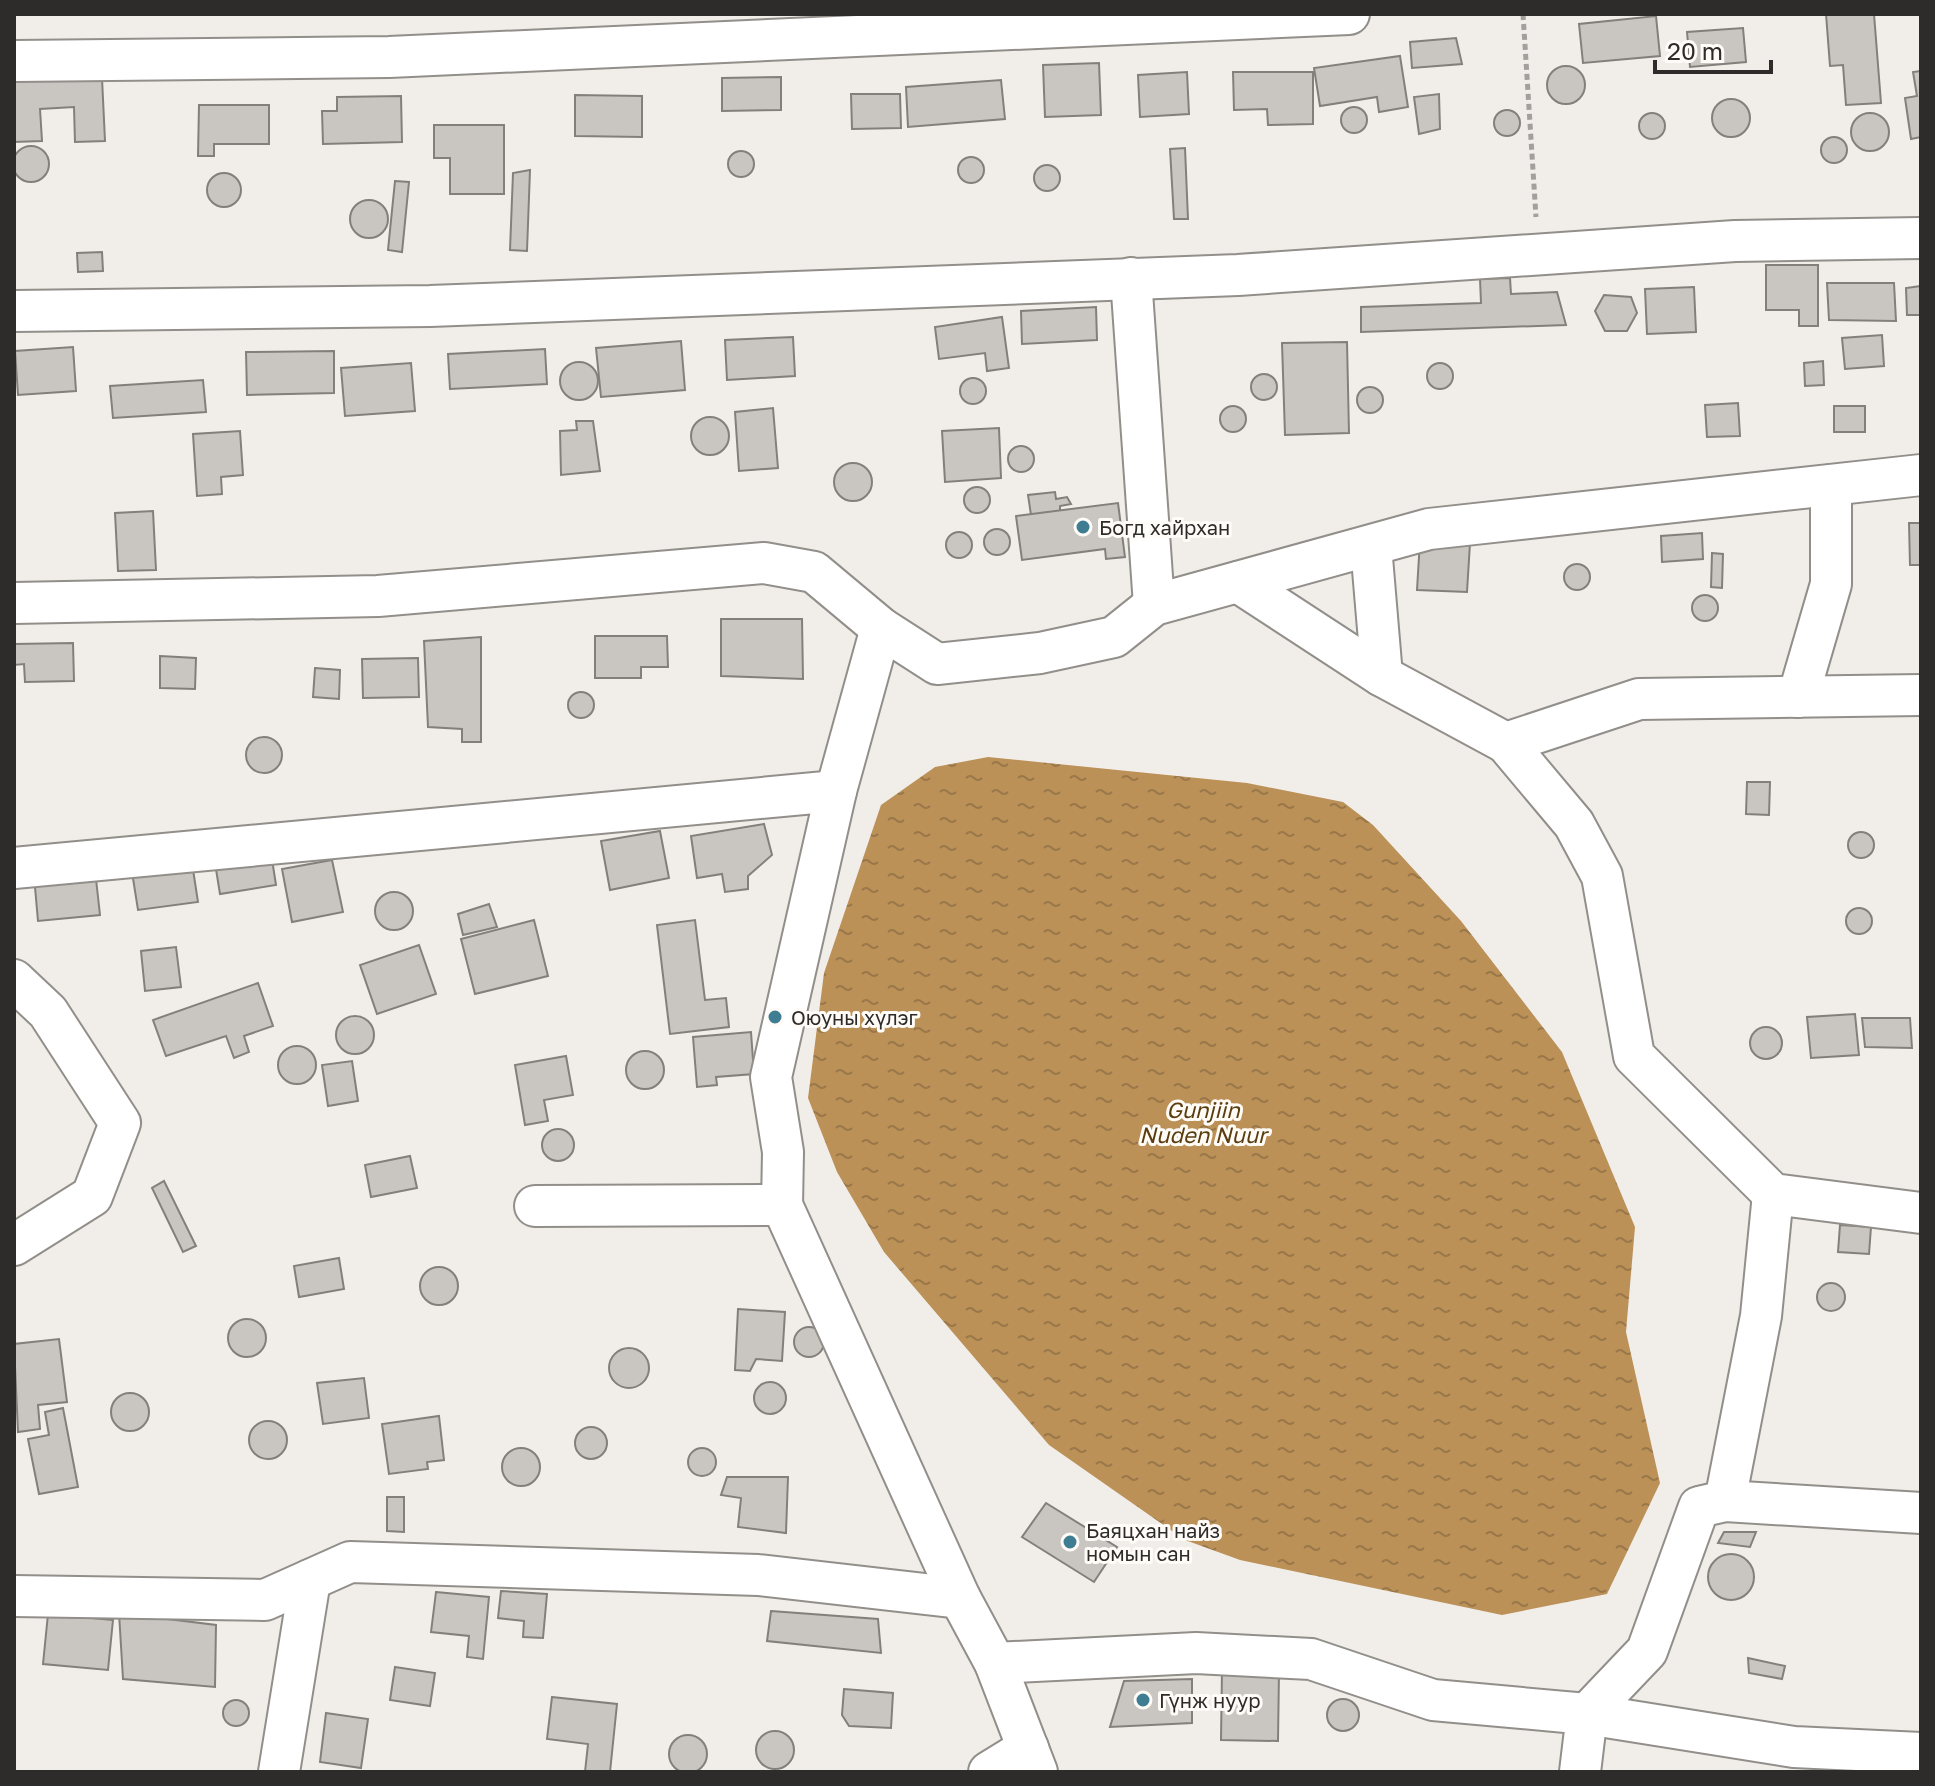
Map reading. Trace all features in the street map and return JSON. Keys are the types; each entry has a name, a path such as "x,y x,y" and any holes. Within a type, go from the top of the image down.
{"street":[{"path":"14,61 389,57 1349,14"},
{"path":"14,311 430,306 1238,275 1735,241 1921,238"},
{"path":"1131,278 1154,605"},
{"path":"14,603 378,596 764,563 814,572 881,628 937,664 1040,653 1114,637 1154,605 1429,529 1921,475"},
{"path":"1798,697 1831,584 1831,485"},
{"path":"1371,546 1382,676"},
{"path":"1238,582 1382,676 1506,743 1574,824 1602,876 1634,1056 1773,1194 1921,1213"},
{"path":"881,628 836,791 771,1077 783,1152 782,1205 960,1598 995,1663 1033,1760 989,1772"},
{"path":"1506,743 1639,699 1921,695"},
{"path":"14,868 836,791"},
{"path":"14,980 48,1012 120,1123 92,1196 14,1245"},
{"path":"1725,1501 1761,1316 1773,1194"},
{"path":"535,1206 782,1205"},
{"path":"1580,1772 1587,1714 1647,1651 1699,1507 1725,1501 1921,1513"},
{"path":"14,1596 265,1600 350,1562 366,1562 758,1575 960,1598"},
{"path":"279,1772 310,1580"},
{"path":"995,1663 1196,1653 1311,1659 1433,1700 1587,1714 1794,1747 1921,1753"}],"path":[{"path":"1523,14 1538,255"}],"water":[{"name":"Gunjiin Nuden Nuur","path":"988,757 1247,783 1343,802 1373,825 1461,921 1562,1052 1635,1227 1626,1332 1660,1483 1607,1594 1502,1615 1240,1560 1185,1540 1049,1445 884,1252 837,1172 808,1098 824,973 881,805 935,767"}],"building":[{"path":"1826,14 1874,14 1881,103 1846,105 1843,65 1830,66"},
{"path":"1656,16 1660,56 1583,63 1579,24"},
{"path":"1743,28 1746,62 1690,67 1687,32"},
{"path":"1456,38 1462,64 1412,68 1410,42"},
{"path":"1400,56 1408,107 1379,112 1377,97 1320,106 1314,68"},
{"path":"1099,63 1101,115 1045,117 1043,65"},
{"path":"1566,66 1580,71 1585,85 1580,99 1566,104 1552,99 1547,85 1552,71"},
{"path":"1921,71 1921,137 1911,139 1905,98 1917,96 1913,72"},
{"path":"1187,72 1189,114 1140,117 1138,75"},
{"path":"1233,72 1313,72 1313,124 1268,125 1267,109 1234,110"},
{"path":"781,77 781,110 722,111 722,78"},
{"path":"102,78 105,141 75,142 74,107 40,109 42,141 14,142 14,81"},
{"path":"1001,80 1005,119 908,127 906,87"},
{"path":"851,94 900,94 901,128 852,129"},
{"path":"1439,94 1440,129 1419,134 1414,97"},
{"path":"575,95 642,96 642,137 575,136"},
{"path":"401,96 402,142 323,144 322,111 337,111 337,97"},
{"path":"1731,99 1745,104 1750,118 1745,132 1731,137 1717,132 1712,118 1717,104"},
{"path":"199,105 269,105 269,144 214,144 214,156 198,156"},
{"path":"1354,107 1363,111 1367,120 1363,129 1354,133 1345,129 1341,120 1345,111"},
{"path":"1507,110 1516,114 1520,123 1516,132 1507,136 1498,132 1494,123 1498,114"},
{"path":"1652,113 1661,117 1665,126 1661,135 1652,139 1643,135 1639,126 1643,117"},
{"path":"1870,113 1884,118 1889,132 1884,146 1870,151 1856,146 1851,132 1856,118"},
{"path":"434,125 504,125 504,194 450,194 450,158 434,158"},
{"path":"1834,137 1843,141 1847,150 1843,159 1834,163 1825,159 1821,150 1825,141"},
{"path":"31,146 44,151 49,164 44,177 31,182 18,177 13,164 18,151"},
{"path":"1185,148 1188,219 1174,219 1170,149"},
{"path":"741,151 750,155 754,164 750,173 741,177 732,173 728,164 732,155"},
{"path":"971,157 980,161 984,170 980,179 971,183 962,179 958,170 962,161"},
{"path":"1047,165 1056,169 1060,178 1056,187 1047,191 1038,187 1034,178 1038,169"},
{"path":"530,170 527,251 510,250 513,173"},
{"path":"224,173 236,178 241,190 236,202 224,207 212,202 207,190 212,178"},
{"path":"395,181 409,182 402,252 388,250"},
{"path":"369,200 383,205 388,219 383,233 369,238 355,233 350,219 355,205"},
{"path":"102,252 103,271 78,272 77,253"},
{"path":"1766,265 1818,265 1818,326 1799,326 1799,310 1766,310"},
{"path":"1510,278 1511,294 1557,292 1566,325 1361,332 1361,307 1481,303 1480,279"},
{"path":"1827,283 1894,283 1896,321 1829,320"},
{"path":"1921,286 1921,315 1907,315 1906,288"},
{"path":"1694,287 1696,332 1647,334 1645,289"},
{"path":"1604,295 1631,297 1637,313 1627,331 1605,331 1595,311"},
{"path":"1096,307 1097,340 1022,344 1021,311"},
{"path":"1002,317 1009,368 987,371 985,353 939,359 935,327"},
{"path":"1882,335 1884,366 1845,369 1842,338"},
{"path":"793,337 795,376 727,380 725,340"},
{"path":"681,341 685,390 601,397 596,348"},
{"path":"1347,342 1349,433 1285,435 1282,343"},
{"path":"73,347 76,391 18,395 15,351"},
{"path":"545,349 547,384 450,389 448,354"},
{"path":"334,351 334,393 247,395 246,352"},
{"path":"1823,361 1824,385 1805,386 1804,363"},
{"path":"579,362 592,368 598,381 592,394 579,400 566,394 560,381 566,368"},
{"path":"411,363 415,411 345,416 341,368"},
{"path":"1440,363 1449,367 1453,376 1449,385 1440,389 1431,385 1427,376 1431,367"},
{"path":"1264,374 1273,378 1277,387 1273,396 1264,400 1255,396 1251,387 1255,378"},
{"path":"973,378 982,382 986,391 982,400 973,404 964,400 960,391 964,382"},
{"path":"203,380 206,412 113,418 110,386"},
{"path":"1370,387 1379,391 1383,400 1379,409 1370,413 1361,409 1357,400 1361,391"},
{"path":"1738,403 1740,436 1707,437 1705,405"},
{"path":"1233,406 1242,410 1246,419 1242,428 1233,432 1224,428 1220,419 1224,410"},
{"path":"1834,406 1865,406 1865,432 1834,432"},
{"path":"773,408 778,468 739,471 735,412"},
{"path":"710,417 723,423 729,436 723,449 710,455 697,449 691,436 697,423"},
{"path":"576,421 593,421 600,471 561,475 560,431 577,430"},
{"path":"999,428 1001,478 945,482 942,431"},
{"path":"240,431 243,475 221,477 222,494 197,496 193,434"},
{"path":"1021,446 1030,450 1034,459 1030,468 1021,472 1012,468 1008,459 1012,450"},
{"path":"853,463 867,468 872,482 867,496 853,501 839,496 834,482 839,468"},
{"path":"977,487 986,491 990,500 986,509 977,513 968,509 964,500 968,491"},
{"path":"1055,492 1056,499 1067,497 1071,504 1060,506 1060,511 1031,515 1028,495"},
{"path":"1118,503 1125,557 1106,559 1105,549 1022,560 1016,516"},
{"path":"153,511 156,570 118,571 115,513"},
{"path":"1909,523 1921,523 1921,565 1910,565"},
{"path":"997,529 1006,533 1010,542 1006,551 997,555 988,551 984,542 988,533"},
{"path":"959,532 968,536 972,545 968,554 959,558 950,554 946,545 950,536"},
{"path":"1702,533 1703,559 1662,562 1661,536"},
{"path":"1420,540 1470,543 1467,592 1417,590"},
{"path":"1712,553 1723,554 1722,588 1711,587"},
{"path":"1577,564 1586,568 1590,577 1586,586 1577,590 1568,586 1564,577 1568,568"},
{"path":"1705,595 1714,599 1718,608 1714,617 1705,621 1696,617 1692,608 1696,599"},
{"path":"721,619 802,619 803,679 721,676"},
{"path":"595,636 667,636 668,667 641,667 641,678 595,678"},
{"path":"481,637 481,742 462,742 462,729 428,727 424,641"},
{"path":"73,643 74,681 25,682 24,664 14,665 14,644"},
{"path":"160,656 196,658 195,689 160,688"},
{"path":"418,658 419,697 363,698 362,659"},
{"path":"315,668 340,670 339,699 313,697"},
{"path":"581,692 590,696 594,705 590,714 581,718 572,714 568,705 572,696"},
{"path":"264,737 277,742 282,755 277,768 264,773 251,768 246,755 251,742"},
{"path":"1747,782 1770,782 1769,815 1746,814"},
{"path":"764,824 772,855 748,876 748,889 725,892 722,874 697,878 691,836"},
{"path":"660,831 669,878 610,890 601,841"},
{"path":"1861,832 1870,836 1874,845 1870,854 1861,858 1852,854 1848,845 1852,836"},
{"path":"271,853 276,885 220,894 215,863"},
{"path":"332,860 343,912 292,922 282,869"},
{"path":"192,863 198,902 138,910 132,872"},
{"path":"95,870 100,915 38,921 34,876"},
{"path":"394,892 408,897 413,911 408,925 394,930 380,925 375,911 380,897"},
{"path":"489,904 497,927 463,935 458,914"},
{"path":"1859,908 1868,912 1872,921 1868,930 1859,934 1850,930 1846,921 1850,912"},
{"path":"534,920 548,976 475,994 461,939"},
{"path":"695,920 705,1000 726,998 729,1027 670,1034 657,925"},
{"path":"419,945 436,994 377,1014 360,965"},
{"path":"176,947 181,987 145,991 141,951"},
{"path":"258,983 273,1026 244,1036 249,1052 234,1058 226,1036 166,1056 153,1020"},
{"path":"1855,1014 1859,1055 1811,1058 1807,1017"},
{"path":"355,1016 368,1022 374,1035 368,1048 355,1054 342,1048 336,1035 342,1022"},
{"path":"1862,1018 1910,1018 1912,1048 1865,1047"},
{"path":"1766,1027 1777,1032 1782,1043 1777,1054 1766,1059 1755,1054 1750,1043 1755,1032"},
{"path":"751,1032 754,1074 716,1077 717,1085 697,1087 693,1037"},
{"path":"297,1046 310,1052 316,1065 310,1078 297,1084 284,1078 278,1065 284,1052"},
{"path":"645,1051 658,1057 664,1070 658,1083 645,1089 632,1083 626,1070 632,1057"},
{"path":"566,1056 573,1095 544,1100 548,1121 525,1125 515,1065"},
{"path":"352,1061 358,1101 328,1106 322,1065"},
{"path":"558,1129 569,1134 574,1145 569,1156 558,1161 547,1156 542,1145 547,1134"},
{"path":"410,1156 417,1188 371,1197 365,1165"},
{"path":"164,1181 196,1246 183,1252 152,1188"},
{"path":"1840,1225 1871,1227 1869,1254 1838,1252"},
{"path":"339,1258 344,1289 299,1297 294,1266"},
{"path":"439,1267 453,1272 458,1286 453,1300 439,1305 425,1300 420,1286 425,1272"},
{"path":"1831,1283 1841,1287 1845,1297 1841,1307 1831,1311 1821,1307 1817,1297 1821,1287"},
{"path":"738,1309 785,1312 782,1361 756,1359 750,1371 735,1370"},
{"path":"247,1319 260,1325 266,1338 260,1351 247,1357 234,1351 228,1338 234,1325"},
{"path":"809,1327 815,1328 823,1336 823,1348 815,1356 809,1357 803,1356 795,1348 794,1342 795,1336 803,1328"},
{"path":"59,1339 67,1402 38,1405 40,1429 18,1432 14,1344"},
{"path":"629,1348 643,1354 649,1368 643,1382 629,1388 615,1382 609,1368 615,1354"},
{"path":"364,1378 369,1418 323,1424 317,1383"},
{"path":"770,1382 781,1387 786,1398 781,1409 770,1414 759,1409 754,1398 759,1387"},
{"path":"130,1393 144,1398 149,1412 144,1426 130,1431 116,1426 111,1412 116,1398"},
{"path":"63,1408 78,1487 39,1494 28,1439 49,1435 45,1412"},
{"path":"439,1416 444,1460 427,1462 428,1469 389,1474 382,1424"},
{"path":"268,1421 281,1427 287,1440 281,1453 268,1459 255,1453 249,1440 255,1427"},
{"path":"591,1427 603,1431 607,1443 603,1455 591,1459 579,1455 575,1443 579,1431"},
{"path":"521,1448 535,1453 540,1467 535,1481 521,1486 507,1481 502,1467 507,1453"},
{"path":"702,1448 712,1452 716,1462 712,1472 702,1476 692,1472 688,1462 692,1452"},
{"path":"727,1477 788,1477 786,1533 738,1527 741,1498 721,1495"},
{"path":"387,1497 404,1497 404,1532 387,1531"},
{"name":"Баяцхан найз номын сан","path":"1046,1503 1117,1547 1094,1582 1022,1537"},
{"path":"1724,1532 1756,1532 1750,1547 1718,1543"},
{"path":"1731,1554 1747,1561 1754,1577 1747,1593 1731,1600 1715,1593 1708,1577 1715,1561"},
{"path":"501,1591 547,1594 543,1638 523,1637 524,1621 498,1618"},
{"path":"436,1592 489,1597 483,1659 467,1657 469,1636 431,1632"},
{"path":"771,1611 878,1619 881,1653 767,1641"},
{"path":"119,1613 216,1625 215,1687 123,1679"},
{"path":"48,1614 113,1620 108,1670 43,1664"},
{"path":"1748,1658 1785,1666 1782,1679 1749,1673"},
{"path":"395,1667 435,1673 430,1706 390,1700"},
{"path":"1222,1670 1279,1671 1278,1741 1221,1740"},
{"path":"1192,1679 1192,1723 1110,1727 1124,1681"},
{"path":"844,1689 893,1693 891,1728 849,1726 842,1715"},
{"path":"552,1697 617,1704 610,1772 585,1772 588,1744 547,1739"},
{"path":"1343,1699 1354,1704 1359,1715 1354,1726 1343,1731 1332,1726 1327,1715 1332,1704"},
{"path":"236,1700 245,1704 249,1713 245,1722 236,1726 227,1722 223,1713 227,1704"},
{"path":"326,1713 368,1719 361,1768 320,1762"},
{"path":"775,1731 788,1737 794,1750 788,1763 775,1769 762,1763 756,1750 762,1737"},
{"path":"688,1735 701,1741 707,1754 701,1767 688,1773 675,1767 669,1754 675,1741"}],"place":[{"name":"Богд хайрхан","path":"1083,527"},
{"name":"Оюуны хүлэг","path":"775,1017"},
{"name":"Баяцхан найз номын сан","path":"1070,1542"},
{"name":"Гүнж нуур","path":"1143,1700"}]}
